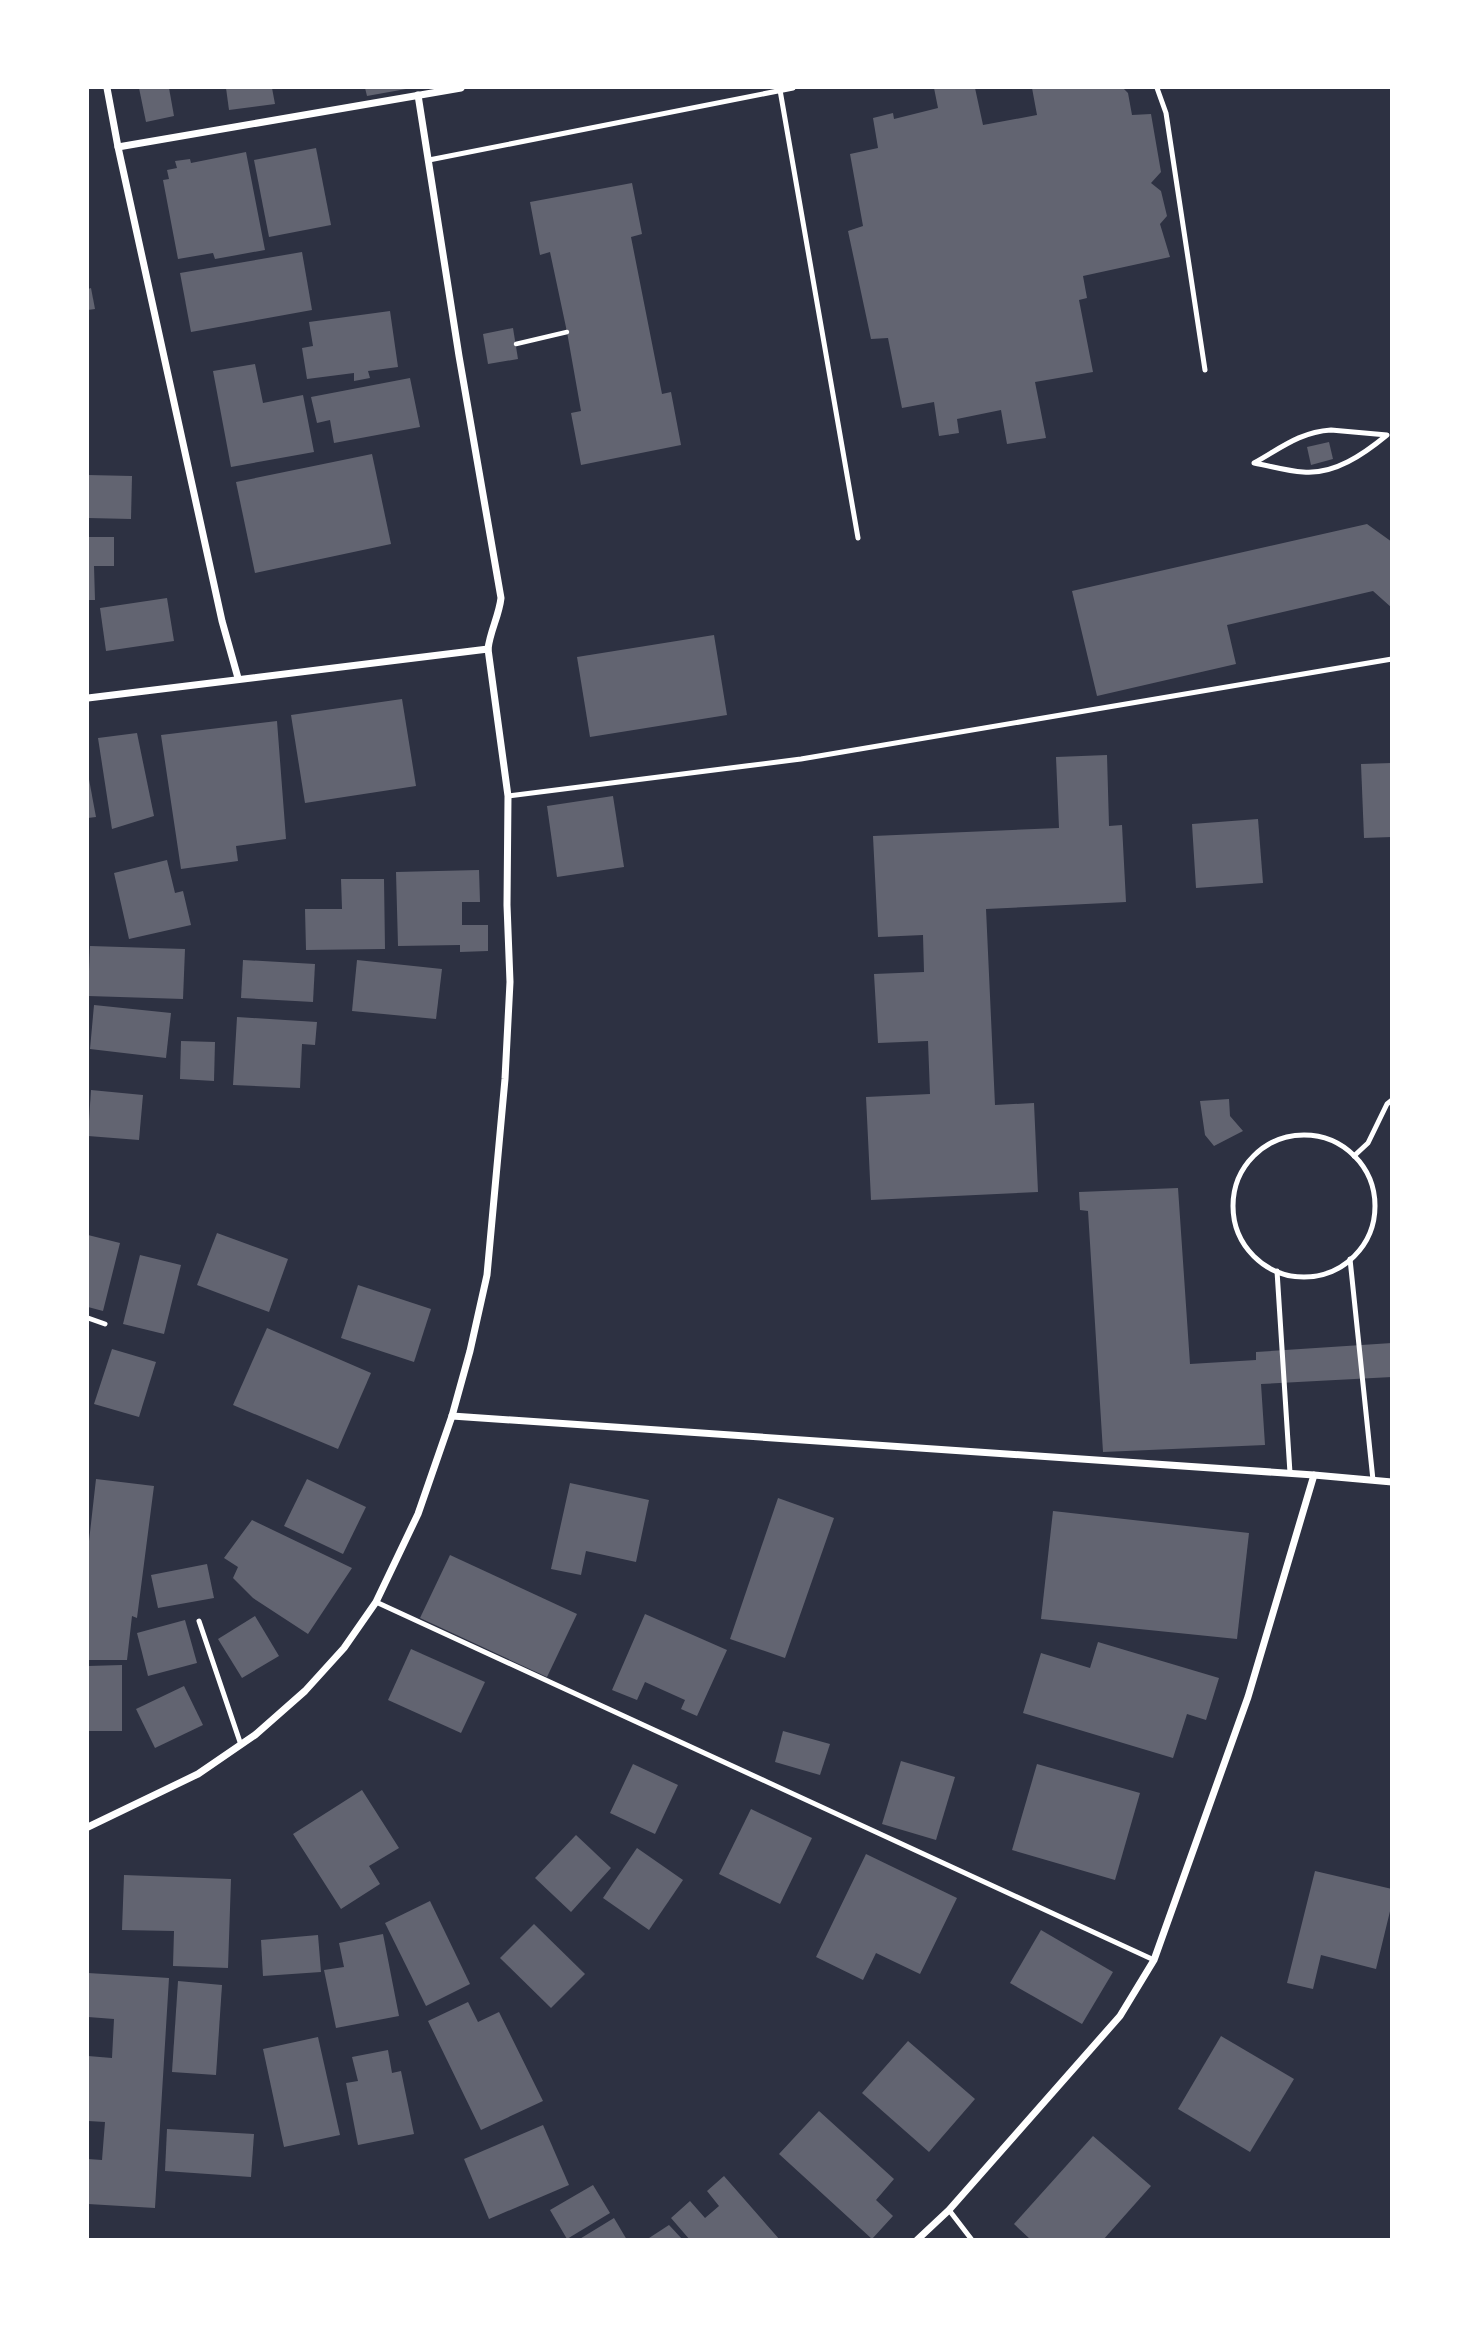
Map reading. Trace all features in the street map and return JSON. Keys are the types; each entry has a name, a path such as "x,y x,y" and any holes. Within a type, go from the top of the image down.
{"street":[{"path":"107,88 222,621 238,678"},
{"path":"118,147 461,88"},
{"path":"88,1827 198,1774 241,1745 305,1691 344,1648 376,1602 418,1514 452,1416 487,1275 505,1079 510,982 507,905 508,796 488,649 500,611 501,598 418,95"},
{"path":"88,698 488,649"},
{"path":"452,1416 1391,1482"},
{"path":"917,2239 948,2210 1119,2016 1154,1960 1248,1697 1314,1475"}],"lane":[{"path":"429,160 793,88"},
{"path":"1157,88 1166,113 1205,370"},
{"path":"780,90 858,538"},
{"path":"1331,430 1387,436 1342,466 1324,471 1304,472 1254,463 1314,431 1331,430"},
{"path":"508,796 801,759 1391,659"},
{"path":"1354,1156 1368,1143 1391,1100"},
{"path":"1303,1134 1326,1138 1348,1149 1354,1156 1364,1166 1374,1188 1376,1212 1370,1235 1357,1255 1337,1269 1315,1277 1290,1276 1268,1268 1250,1253 1238,1234 1232,1212 1234,1188 1244,1167 1259,1150 1280,1138 1303,1134"},
{"path":"1350,1259 1373,1480"},
{"path":"1277,1271 1290,1473"},
{"path":"88,1318 105,1324"},
{"path":"376,1602 1154,1960"},
{"path":"199,1621 241,1745"},
{"path":"948,2210 972,2239"}],"path":[{"path":"516,344 567,332"}],"building":[{"path":"139,88 169,88 174,116 146,122"},
{"path":"226,88 272,88 275,104 229,110"},
{"path":"365,88 406,88 406,89 367,96"},
{"path":"934,88 975,88 983,125 1037,115 1032,88 1123,88 1128,93 1132,115 1151,114 1161,172 1151,183 1161,191 1167,216 1160,224 1170,257 1083,276 1087,298 1079,300 1093,372 1035,382 1046,438 1007,444 1001,410 957,419 959,433 939,436 934,402 902,408 888,338 871,339 848,231 863,226 850,154 878,148 873,118 893,113 894,119 938,108"},
{"path":"316,148 331,225 269,237 254,160"},
{"path":"246,152 265,250 215,259 213,253 178,259 163,180 169,179 167,170 177,168 175,161 190,159 191,163"},
{"path":"632,183 642,234 631,237 662,394 671,392 681,445 581,465 571,413 581,411 567,332 550,252 540,255 530,202"},
{"path":"302,252 312,310 191,332 180,273"},
{"path":"91,288 95,309 88,310 88,289"},
{"path":"390,311 398,367 368,371 370,378 354,381 354,373 307,379 302,348 313,346 309,322"},
{"path":"513,328 518,359 488,364 483,334"},
{"path":"255,364 263,403 303,395 314,452 231,467 213,371"},
{"path":"410,378 420,427 334,443 330,420 317,423 311,397"},
{"path":"1329,442 1333,459 1311,465 1307,447"},
{"path":"372,454 391,544 255,573 236,482"},
{"path":"88,475 132,476 131,519 88,518"},
{"path":"1367,524 1392,542 1392,608 1373,591 1227,625 1236,664 1097,696 1072,591"},
{"path":"88,537 114,537 114,566 94,566 95,600 88,600"},
{"path":"167,598 174,641 106,651 100,608"},
{"path":"714,635 727,715 590,737 577,657"},
{"path":"402,699 416,786 305,803 291,715"},
{"path":"277,721 286,839 236,846 238,861 181,869 161,735"},
{"path":"137,733 154,816 112,829 98,738"},
{"path":"1107,755 1109,826 1122,825 1126,902 986,909 995,1105 1034,1103 1038,1192 871,1200 866,1097 930,1094 928,1041 878,1043 874,974 924,972 923,935 878,937 873,836 1059,828 1056,757"},
{"path":"1392,763 1392,837 1364,838 1361,764"},
{"path":"88,774 96,817 88,818"},
{"path":"613,796 624,867 557,877 547,806"},
{"path":"1258,819 1263,883 1196,888 1192,824"},
{"path":"167,860 175,893 183,891 191,925 129,939 114,873"},
{"path":"479,870 480,902 462,902 462,925 488,925 488,951 460,952 460,945 398,946 396,872"},
{"path":"341,879 384,879 385,949 306,950 305,909 342,909"},
{"path":"90,946 185,949 183,999 88,996"},
{"path":"243,960 315,964 313,1002 241,998"},
{"path":"357,960 442,969 436,1019 352,1011"},
{"path":"94,1005 171,1013 166,1058 90,1049"},
{"path":"237,1017 317,1022 315,1045 302,1044 300,1088 233,1085"},
{"path":"181,1041 215,1042 214,1081 180,1079"},
{"path":"91,1090 143,1095 139,1140 88,1136"},
{"path":"1229,1099 1230,1116 1243,1131 1214,1146 1205,1135 1200,1101"},
{"path":"1178,1188 1190,1364 1256,1360 1256,1352 1392,1343 1392,1377 1261,1384 1265,1445 1103,1452 1088,1211 1080,1210 1079,1192"},
{"path":"217,1233 288,1259 269,1312 197,1285"},
{"path":"88,1235 120,1243 103,1311 88,1307"},
{"path":"140,1255 181,1265 164,1334 123,1324"},
{"path":"358,1285 431,1309 414,1362 341,1338"},
{"path":"267,1328 371,1373 338,1449 233,1405"},
{"path":"112,1349 156,1362 139,1417 94,1404"},
{"path":"96,1479 154,1486 137,1618 132,1616 127,1660 88,1660 88,1550"},
{"path":"307,1479 366,1507 343,1554 284,1526"},
{"path":"570,1483 649,1500 636,1562 586,1551 581,1575 551,1569"},
{"path":"778,1498 834,1518 785,1658 730,1639"},
{"path":"1053,1511 1249,1533 1237,1639 1041,1619"},
{"path":"252,1520 352,1568 308,1634 253,1598 233,1578 238,1567 224,1558"},
{"path":"450,1555 577,1614 547,1677 420,1618"},
{"path":"207,1564 214,1598 158,1608 151,1575"},
{"path":"645,1614 727,1650 697,1716 681,1709 685,1700 645,1682 637,1700 612,1690"},
{"path":"255,1616 279,1656 242,1678 218,1639"},
{"path":"185,1620 197,1663 148,1676 137,1633"},
{"path":"1098,1642 1219,1678 1206,1720 1187,1714 1173,1758 1023,1713 1041,1653 1090,1668"},
{"path":"411,1649 485,1682 461,1733 388,1700"},
{"path":"122,1665 122,1731 88,1731 88,1666"},
{"path":"184,1686 203,1725 155,1748 136,1709"},
{"path":"783,1731 830,1744 820,1775 775,1762"},
{"path":"901,1761 955,1777 936,1840 882,1824"},
{"path":"633,1764 678,1785 655,1834 610,1813"},
{"path":"1037,1764 1140,1793 1115,1880 1012,1850"},
{"path":"362,1790 399,1848 369,1866 380,1884 341,1909 293,1834"},
{"path":"751,1809 812,1838 780,1904 719,1874"},
{"path":"576,1835 611,1868 571,1912 535,1878"},
{"path":"637,1848 683,1880 649,1930 603,1898"},
{"path":"866,1854 957,1898 920,1974 876,1953 863,1980 816,1957"},
{"path":"1315,1871 1392,1889 1392,1903 1376,1969 1321,1955 1313,1989 1287,1983"},
{"path":"124,1875 231,1879 228,1968 173,1966 174,1931 122,1930"},
{"path":"430,1901 470,1984 426,2006 385,1923"},
{"path":"534,1924 585,1974 551,2008 500,1958"},
{"path":"1041,1930 1113,1972 1082,2024 1010,1983"},
{"path":"383,1934 399,2016 336,2028 324,1970 344,1967 339,1943"},
{"path":"318,1935 321,1972 263,1976 261,1940"},
{"path":"88,1973 169,1978 155,2208 88,2204 88,2159 102,2160 105,2122 88,2121 88,2056 112,2058 114,2019 88,2017"},
{"path":"178,1981 222,1985 216,2075 172,2072"},
{"path":"468,2002 478,2022 499,2012 543,2101 481,2130 428,2021"},
{"path":"1221,2036 1294,2079 1250,2152 1178,2109"},
{"path":"318,2037 340,2135 284,2147 263,2049"},
{"path":"908,2041 975,2099 929,2152 862,2093"},
{"path":"388,2050 392,2073 401,2071 414,2134 358,2145 346,2083 358,2081 352,2057"},
{"path":"819,2111 894,2179 876,2200 893,2216 872,2239 779,2154"},
{"path":"543,2125 569,2185 489,2219 464,2159"},
{"path":"167,2129 254,2134 251,2177 165,2171"},
{"path":"1093,2136 1151,2186 1103,2240 1031,2240 1014,2224"},
{"path":"724,2176 780,2240 690,2240 671,2218 690,2201 705,2218 719,2206 707,2191"},
{"path":"593,2185 610,2213 567,2239 550,2210"},
{"path":"614,2218 627,2240 578,2240"},
{"path":"669,2225 683,2240 646,2240"}]}
